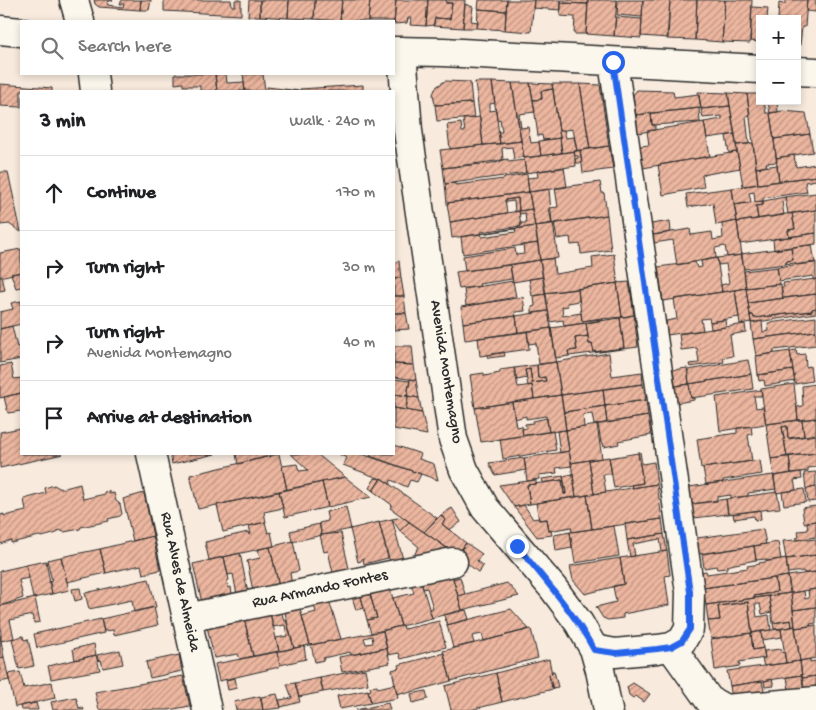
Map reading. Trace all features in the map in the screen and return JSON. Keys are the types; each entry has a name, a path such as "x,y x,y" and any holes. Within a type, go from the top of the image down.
{"street":[{"path":"74,0 80,20"},
{"path":"0,30 20,32"},
{"path":"398,51 756,69"},
{"name":"Avenida Montemagno","path":"398,51 401,133 453,439 464,470 485,508 553,588 579,623 594,650 608,710"},
{"path":"594,650 616,653 671,647 682,641 690,629 690,592 613,62"},
{"path":"801,71 816,72"},
{"path":"92,75 95,90"},
{"name":"Rua Alves de Almeida","path":"151,455 207,710"},
{"name":"Rua Armando Fontes","path":"187,618 453,562"},
{"path":"671,647 709,700 725,709 816,701"}],"building":[{"path":"94,0 113,0 107,2 108,5 123,7 124,4 120,4 122,0 141,0 140,10 99,7 95,4"},
{"path":"141,0 151,0 149,10 140,10"},
{"path":"164,0 231,0 232,6 235,6 235,0 241,0 241,15 164,11"},
{"path":"249,0 260,0 260,16 248,16"},
{"path":"260,0 289,0 288,18 260,16"},
{"path":"289,0 315,0 314,19 288,18"},
{"path":"315,0 342,0 340,20 314,19"},
{"path":"342,0 370,0 368,20 340,20"},
{"path":"370,0 396,0 394,20 368,20"},
{"path":"396,0 428,0 426,26 410,25 411,18 408,18 407,23 395,24"},
{"path":"428,0 446,0 446,3 452,3 450,19 435,18 434,25 426,26"},
{"path":"446,0 465,0 463,28 433,26 435,18 450,19 452,3 446,3"},
{"path":"479,0 507,0 506,11 478,9"},
{"path":"507,0 534,0 531,32 505,30"},
{"path":"534,0 561,0 561,10 533,8"},
{"path":"561,0 588,0 588,4 561,3"},
{"path":"588,0 617,0 614,36 586,34"},
{"path":"618,0 643,0 642,17 617,15"},
{"path":"643,0 670,0 668,38 641,36"},
{"path":"670,0 697,0 695,40 667,39"},
{"path":"697,0 725,0 722,42 695,40"},
{"path":"725,0 752,0 750,43 722,42"},
{"path":"785,0 807,0 805,27 802,27 801,36 801,15 778,15 779,3 785,4"},
{"path":"807,0 816,0 816,12 806,11"},
{"path":"561,3 588,4 586,34 574,34 575,17 560,16"},
{"path":"465,4 473,7 471,21 478,22 477,28 463,28"},
{"path":"752,7 768,8 767,15 756,15 756,42 750,41"},
{"path":"478,9 506,11 505,30 477,28"},
{"path":"616,17 642,19 641,38 614,36"},
{"path":"175,75 215,75 217,90 200,90 200,86 183,86 183,83 175,84"},
{"path":"215,75 226,75 227,83 244,82 245,90 217,90"},
{"path":"243,75 263,75 265,90 245,90"},
{"path":"445,81 470,82 472,103 435,105 433,94 436,87"},
{"path":"475,82 492,82 495,103 490,104 490,111 496,110 500,144 483,145"},
{"path":"492,82 512,83 521,141 500,144 498,132 502,132 500,119 497,120"},
{"path":"512,83 530,83 535,112 519,114 521,128 528,127 531,143 539,142 541,156 524,158"},
{"path":"530,83 552,84 553,89 541,91 542,99 533,100"},
{"path":"0,84 52,88 52,90 20,90 20,107 0,106"},
{"path":"552,84 580,84 590,149 577,151 573,129 559,131"},
{"path":"580,84 600,85 609,146 590,149"},
{"path":"363,85 363,90 300,89"},
{"path":"267,87 292,90 268,90"},
{"path":"553,89 560,138 543,140 542,135 538,136 533,100 542,99 541,91"},
{"path":"637,90 673,91 674,97 699,94 701,108 636,115 633,95"},
{"path":"698,92 728,93 730,106 701,109"},
{"path":"728,93 747,94 750,115 746,116 749,144 736,145"},
{"path":"747,94 756,94 756,105 765,105 766,113 770,113 777,162 766,163 767,166 756,168"},
{"path":"472,103 474,118 437,121 435,105"},
{"path":"769,105 777,105 778,112 770,113"},
{"path":"730,106 735,134 707,138 704,122 722,119 722,116 703,118 701,109"},
{"path":"699,108 700,122 652,125 651,113"},
{"path":"782,111 806,113 810,134 774,139 770,113"},
{"path":"651,113 652,125 655,125 655,130 638,133 636,115"},
{"path":"480,117 483,145 450,149 447,125 461,123 462,132 465,132 463,119"},
{"path":"704,122 710,156 643,168 640,146 649,145 647,131"},
{"path":"564,130 566,138 574,137 577,151 562,153 559,131"},
{"path":"735,134 737,152 729,153 726,136"},
{"path":"810,134 813,152 776,158 774,139"},
{"path":"560,138 562,153 541,156 539,141"},
{"path":"521,141 524,157 514,159 512,147 502,148 503,160 443,168 440,150"},
{"path":"753,143 758,184 743,186 736,145"},
{"path":"609,146 613,169 583,173 580,150"},
{"path":"580,150 582,163 576,163 575,159 578,156 575,156 574,151"},
{"path":"574,151 576,166 526,173 524,158"},
{"path":"737,152 740,168 702,175 704,187 663,195 658,165"},
{"path":"794,155 796,167 816,164 816,176 779,181 776,158"},
{"path":"508,159 508,162 524,160 526,173 445,184 443,168 501,162 501,160"},
{"path":"777,165 779,181 758,184 756,168"},
{"path":"564,167 567,187 529,192 527,178 538,177 537,171"},
{"path":"8,172 20,231 9,224 0,225 0,173"},
{"path":"527,174 529,192 447,203 445,184 455,183 455,185"},
{"path":"816,176 816,180 805,182 807,192 763,198 763,201 755,202 754,192 749,193 751,202 734,205 732,188"},
{"path":"600,182 602,193 604,193 607,215 552,224 549,208 558,207 555,188"},
{"path":"732,188 737,221 716,225 713,203 688,207 686,194"},
{"path":"549,189 552,224 535,226 529,192"},
{"path":"529,192 532,209 519,211 518,198 505,200 507,213 450,222 447,203"},
{"path":"816,193 816,210 788,214 785,197"},
{"path":"785,197 786,201 782,202 784,215 758,219 756,206 763,205 763,201"},
{"path":"518,198 519,211 515,212 514,201 506,202 505,200"},
{"path":"763,201 763,205 756,206 758,219 737,222 734,205"},
{"path":"532,209 535,226 481,234 481,232 521,226 521,223 526,223 525,213 520,214 519,211"},
{"path":"816,210 816,233 789,237 788,230 795,229 792,213"},
{"path":"519,211 521,226 517,228 452,238 450,222"},
{"path":"792,213 795,229 788,230 789,237 740,244 737,222"},
{"path":"607,215 611,250 581,254 580,244 571,245 570,237 557,239 554,223"},
{"path":"670,221 671,232 653,235 651,224"},
{"path":"737,221 742,255 727,257 725,246 715,248 716,258 677,265 673,240 654,243 653,235 690,229 691,235 712,232 713,240 723,238 722,224"},
{"path":"553,223 558,258 540,260 535,226"},
{"path":"535,226 538,243 463,254 461,237 481,234 482,237 516,232 515,229"},
{"path":"816,233 816,244 774,250 773,239"},
{"path":"538,243 540,260 465,271 463,256 515,248 516,255 524,254 523,245"},
{"path":"812,245 815,263 786,264 786,261 793,260 791,247"},
{"path":"791,247 793,260 786,261 786,264 744,269 741,254"},
{"path":"20,249 20,272 0,277 0,253"},
{"path":"614,254 618,283 545,293 540,260 553,258 555,274 593,268 592,257"},
{"path":"742,255 746,288 722,292 721,285 729,283 726,264 718,265 717,258"},
{"path":"717,258 722,292 663,301 658,267 695,262 697,268 702,267 701,261"},
{"path":"540,260 543,277 513,282 510,265"},
{"path":"399,261 401,278 395,279 395,262"},
{"path":"816,262 816,279 813,280 813,276 779,281 777,267"},
{"path":"510,265 512,279 459,289 456,272"},
{"path":"777,267 780,284 746,288 744,271"},
{"path":"20,272 20,287 16,288 11,274"},
{"path":"2,276 5,290 0,291 0,277"},
{"path":"543,277 546,294 532,296 529,279"},
{"path":"401,278 404,296 395,296 395,279"},
{"path":"816,279 816,294 783,298 781,287 784,287 783,283"},
{"path":"513,281 516,297 466,306 464,289"},
{"path":"629,282 634,315 622,317 617,283"},
{"path":"617,283 622,317 582,321 578,289"},
{"path":"781,284 783,298 748,303 746,288"},
{"path":"746,288 751,322 740,324 735,290"},
{"path":"578,289 579,301 567,303 568,306 562,307 563,316 581,313 582,321 602,318 603,320 564,326 563,320 550,322 545,293"},
{"path":"735,290 739,317 710,322 709,318 701,319 703,330 667,335 666,321 677,319 674,299"},
{"path":"546,294 548,311 532,313 532,307 535,306 534,296"},
{"path":"816,294 816,308 812,309 812,311 754,318 753,315 750,315 748,303"},
{"path":"395,296 404,296 406,313 395,313"},
{"path":"523,297 525,311 515,312 516,316 463,323 461,307"},
{"path":"20,301 20,324 0,329 0,312 13,309 11,303"},
{"path":"816,308 816,313 751,323 750,315 753,315 754,318 812,311 812,309"},
{"path":"548,311 551,328 518,333 516,316"},
{"path":"395,313 406,313 409,329 395,330"},
{"path":"634,315 638,347 569,356 568,351 577,350 575,338 588,336 589,344 592,344 594,352 624,348 620,318"},
{"path":"516,316 518,333 465,340 463,323"},
{"path":"816,317 816,331 753,339 751,323 762,321 763,332 769,331 768,323"},
{"path":"620,318 624,348 594,352 592,344 589,344 586,323"},
{"path":"725,320 726,327 711,329 710,322"},
{"path":"586,323 588,336 575,338 577,350 568,351 569,356 556,358 551,328"},
{"path":"745,324 746,332 730,335 733,356 723,358 724,362 690,367 689,364 699,363 697,348 681,350 679,334"},
{"path":"12,326 17,347 20,346 20,359 0,363 0,329"},
{"path":"551,328 556,362 539,364 536,343 529,344 527,331"},
{"path":"527,331 529,349 480,356 478,338"},
{"path":"816,331 816,345 774,350 774,353 756,356 753,339"},
{"path":"395,346 412,346 414,365 395,364"},
{"path":"796,350 797,355 805,354 806,367 810,366 812,381 795,384 790,351"},
{"path":"790,351 793,370 758,375 756,356"},
{"path":"504,352 505,356 488,358 487,355"},
{"path":"609,353 612,376 642,372 643,384 561,395 556,362"},
{"path":"748,360 751,374 689,384 688,370"},
{"path":"556,362 561,395 534,399 532,385 528,386 525,370 530,369 532,383 546,381 545,377 538,378 537,365"},
{"path":"11,364 14,379 20,378 20,393 0,398 0,366"},
{"path":"395,364 414,365 416,380 395,377"},
{"path":"537,365 538,378 545,377 546,381 532,383 530,369 525,370 527,378 517,380 514,368"},
{"path":"514,368 518,387 532,385 534,399 475,408 470,375 484,373 484,376 500,373 500,370"},
{"path":"687,368 689,384 675,386 673,370"},
{"path":"793,370 795,381 765,386 764,380 759,381 758,375"},
{"path":"751,374 753,389 691,398 689,384"},
{"path":"395,379 410,381 407,396 395,394"},
{"path":"410,379 416,380 419,398 407,396"},
{"path":"643,384 646,400 605,406 603,389"},
{"path":"689,384 691,398 694,398 694,400 677,403 675,386"},
{"path":"794,384 798,420 766,424 761,389"},
{"path":"816,384 816,418 798,420 797,407 803,406 802,386"},
{"path":"603,389 605,406 564,412 561,395"},
{"path":"761,390 762,396 754,396 756,408 763,407 766,424 720,431 716,397"},
{"path":"20,393 20,411 8,413 4,397"},
{"path":"395,394 408,396 406,410 395,408"},
{"path":"561,395 566,430 549,432 546,416 526,419 526,416 515,419 512,402"},
{"path":"408,396 419,398 422,413 406,410"},
{"path":"646,400 648,416 607,423 605,406"},
{"path":"512,402 516,427 522,426 523,436 481,442 475,408"},
{"path":"605,406 607,423 594,425 592,414 583,415 584,427 566,430 564,412"},
{"path":"395,408 422,413 427,435 395,429"},
{"path":"648,416 651,435 618,441 619,444 604,447 603,443 601,443 598,424"},
{"path":"547,418 549,432 523,436 522,429 526,428 525,424"},
{"path":"816,418 816,434 804,436 802,420"},
{"path":"802,420 804,436 788,438 787,426 782,427 787,457 771,459 766,424"},
{"path":"597,425 602,458 571,463 566,430"},
{"path":"751,426 752,434 748,435 752,461 701,468 697,439 737,433 737,428"},
{"path":"787,426 788,439 816,435 816,453 787,457 782,427"},
{"path":"20,428 20,455 58,455 0,468 0,432"},
{"path":"566,430 569,451 560,453 557,431"},
{"path":"553,431 556,450 503,459 500,439"},
{"path":"395,445 421,454 419,459 434,464 438,480 370,456 395,455"},
{"path":"569,451 572,466 556,468 557,473 539,475 539,479 527,481 524,458"},
{"path":"638,452 640,452 642,464 654,462 657,484 632,488 631,485 643,483"},
{"path":"638,453 643,483 614,488 609,458"},
{"path":"816,453 816,467 808,468 808,471 791,473 789,456"},
{"path":"170,455 211,455 172,464"},
{"path":"236,455 270,455 270,456 238,464"},
{"path":"279,455 287,490 198,509 190,475"},
{"path":"292,455 318,455 345,477 287,490 282,466 297,464 299,471 308,470"},
{"path":"340,455 365,455 421,474 417,482 410,480 407,487 391,480 390,484 381,478 343,465 347,458"},
{"path":"789,456 791,473 774,476 771,459"},
{"path":"609,457 612,474 603,474 606,492 594,494 589,460"},
{"path":"524,458 526,470 495,475 489,463"},
{"path":"589,460 594,494 576,497 571,463"},
{"path":"760,460 762,474 706,484 703,468"},
{"path":"801,472 802,479 794,480 796,490 776,493 774,476"},
{"path":"816,472 816,487 806,489 804,473"},
{"path":"573,474 576,497 530,504 527,485 562,480 564,494 566,494 563,476"},
{"path":"773,475 776,489 748,493 748,496 731,498 731,495 717,497 717,501 692,504 689,487"},
{"path":"563,476 566,494 564,494 562,480 543,483 542,479"},
{"path":"345,477 371,497 328,507 322,482"},
{"path":"375,478 381,479 373,491 369,488"},
{"path":"381,478 437,518 424,532 390,508 392,505 373,491"},
{"path":"536,480 536,484 527,485 530,504 514,507 499,485"},
{"path":"322,482 328,507 285,517 279,491"},
{"path":"80,484 83,499 105,494 104,492 109,491 109,494 114,493 116,501 120,504 122,514 108,519 109,521 81,527 80,529 64,532 59,530 57,533 42,537 39,536 11,543 11,540 0,544 0,515 4,514 4,516 26,511 24,499 46,493 45,488 54,485 61,489"},
{"path":"657,484 662,519 592,529 587,495"},
{"path":"816,487 816,501 808,502 806,489"},
{"path":"804,489 806,502 784,505 782,492"},
{"path":"279,491 283,508 264,512 266,522 223,532 217,505"},
{"path":"777,492 780,508 728,514 726,499"},
{"path":"144,493 153,536 133,541 123,499"},
{"path":"587,495 592,529 572,532 571,527 549,531 547,519 539,520 536,503"},
{"path":"726,499 728,514 694,518 692,504"},
{"path":"524,505 533,519 547,519 549,531 551,531 552,535 537,537 514,507"},
{"path":"816,506 816,521 804,523 802,508"},
{"path":"346,507 351,529 322,535 319,523 328,521 326,512"},
{"path":"452,508 461,522 449,530 442,524 445,520 441,515"},
{"path":"760,510 761,519 755,520 754,516 734,519 733,514"},
{"path":"441,515 445,520 442,524 466,543 457,555 424,532"},
{"path":"403,517 409,522 400,531 392,519"},
{"path":"392,519 404,563 391,566 379,522"},
{"path":"662,519 664,534 627,540 625,524"},
{"path":"816,521 816,537 796,540 799,537 798,531 808,530 807,522"},
{"path":"265,522 268,533 271,532 274,546 209,560 205,542 248,532 249,535 251,534 249,526"},
{"path":"379,522 388,558 364,564 363,558 358,562 350,529"},
{"path":"409,522 457,555 422,562 415,553 419,547 400,531"},
{"path":"319,524 322,535 292,542 290,531"},
{"path":"614,526 619,556 575,563 570,532"},
{"path":"763,529 766,544 699,554 697,538"},
{"path":"570,532 572,548 556,551 554,535"},
{"path":"341,533 350,573 334,577 328,551 324,552 320,535"},
{"path":"664,534 667,551 662,552 660,539 633,544 635,556 630,557 627,540"},
{"path":"153,536 160,570 143,574 141,565 106,573 100,549"},
{"path":"816,539 816,555 786,559 783,541"},
{"path":"293,541 299,571 290,573 292,585 279,587 270,547"},
{"path":"778,542 781,559 756,560 754,546"},
{"path":"466,543 482,554 477,561 483,566 479,573 457,555"},
{"path":"754,546 756,560 727,566 727,568 717,569 716,566 704,568 702,554"},
{"path":"270,547 280,591 254,596 247,561 260,558 258,549"},
{"path":"100,549 106,573 67,582 61,557"},
{"path":"667,551 670,575 665,576 669,605 623,614 623,618 608,620 603,618 596,607 616,602 613,586 624,584 620,558"},
{"path":"240,553 249,598 237,595 233,574 228,575 224,557"},
{"path":"816,555 816,572 788,573 786,559"},
{"path":"61,557 69,590 52,594 49,582 52,581 47,560"},
{"path":"224,557 229,580 227,581 228,588 231,587 233,601 203,607 193,564"},
{"path":"620,558 624,584 585,594 573,580 570,566"},
{"path":"786,558 788,576 703,588 701,572 706,571 707,574 748,568 747,566"},
{"path":"46,561 52,594 33,598 26,565"},
{"path":"26,565 29,578 19,580 23,598 0,606 0,571"},
{"path":"450,568 462,610 432,618 429,609 433,608 427,588 423,589 419,575"},
{"path":"816,572 816,589 791,593 788,576"},
{"path":"419,575 432,618 401,626 393,598 414,593 409,577"},
{"path":"788,576 790,593 754,598 754,596 777,592 775,578"},
{"path":"460,577 465,594 458,596 453,579"},
{"path":"775,578 777,592 754,596 754,598 706,605 703,588"},
{"path":"149,579 156,607 134,612 132,600 89,609 85,593"},
{"path":"507,583 519,596 462,610 458,596"},
{"path":"389,585 401,626 371,633 367,620 377,618 369,591"},
{"path":"80,588 82,599 75,601 72,589"},
{"path":"359,589 369,591 377,618 367,620"},
{"path":"359,589 364,608 356,610 350,590"},
{"path":"816,589 816,607 793,610 791,593 804,591 805,599 809,598 808,590"},
{"path":"791,593 795,626 792,627 791,620 773,623 769,596"},
{"path":"769,596 772,612 762,614 760,604 755,604 757,617 769,615 771,630 752,633 748,602 718,606 720,620 708,621 706,605"},
{"path":"328,597 341,639 310,645 302,616 316,612 313,601"},
{"path":"35,598 40,622 34,623 32,615 10,620 14,638 1,641 0,606"},
{"path":"298,602 310,645 294,648 283,605"},
{"path":"748,602 752,633 711,639 708,621 720,620 718,606"},
{"path":"280,606 294,648 279,651 276,638 287,636 285,625 273,627 269,608"},
{"path":"154,607 158,625 114,635 113,630 104,631 101,619"},
{"path":"816,607 816,623 810,624 811,626 795,628 793,610"},
{"path":"269,608 279,651 253,656 243,614"},
{"path":"511,609 529,629 484,641 482,634 472,636 474,643 453,648 447,625"},
{"path":"466,610 469,619 447,625 444,615"},
{"path":"243,614 253,656 240,659 238,654 214,658 206,622"},
{"path":"101,619 104,633 37,648 34,634"},
{"path":"791,620 792,627 774,629 773,623"},
{"path":"439,621 446,647 401,659 399,653 388,655 383,631 403,625 404,629"},
{"path":"816,625 816,658 800,661 795,628"},
{"path":"795,626 800,661 786,663 781,629"},
{"path":"531,629 538,658 451,681 443,651"},
{"path":"781,629 782,637 762,640 761,631"},
{"path":"383,631 387,648 351,655 350,652 323,658 324,660 315,662 311,645","holes":["372,636 373,643 366,644 364,638"]},
{"path":"761,631 763,648 753,650 751,633"},
{"path":"751,633 753,650 763,648 765,658 739,662 740,666 715,670 711,639"},
{"path":"0,635 4,657 0,658"},
{"path":"23,636 24,640 28,639 34,666 19,669 12,639"},
{"path":"94,644 96,655 75,660 73,649"},
{"path":"304,646 306,659 280,665 277,652"},
{"path":"387,648 390,663 342,672 339,657"},
{"path":"781,649 782,653 784,652 786,663 764,666 762,659 765,658 764,651"},
{"path":"120,650 123,664 103,668 101,660 98,661 97,655"},
{"path":"277,652 279,667 219,681 215,664"},
{"path":"444,653 451,681 404,694 404,692 397,694 392,670 399,668 398,665"},
{"path":"96,655 100,670 51,679 48,666"},
{"path":"179,655 182,671 150,678 146,662"},
{"path":"4,657 9,680 0,682 0,658"},
{"path":"549,659 552,674 549,675 553,689 502,702 496,673"},
{"path":"810,659 810,662 816,661 816,676 802,678 800,661"},
{"path":"800,661 802,675 730,686 727,671"},
{"path":"365,669 368,684 323,692 320,678"},
{"path":"552,671 554,671 558,687 552,688 549,675 552,674"},
{"path":"20,672 24,688 52,682 55,698 15,707 8,674"},
{"path":"496,673 502,702 470,710 451,710 445,686"},
{"path":"802,675 805,695 790,697 787,677"},
{"path":"183,676 190,706 169,710 99,710 95,692"},
{"path":"816,676 816,689 804,691 802,678"},
{"path":"235,678 237,688 228,690 226,680"},
{"path":"320,678 323,692 299,697 295,683"},
{"path":"772,679 774,686 765,687 764,681"},
{"path":"762,681 765,695 732,698 730,686"},
{"path":"295,683 300,702 281,707 279,700 292,698 287,684"},
{"path":"633,683 650,694 644,702 636,696 633,698 629,695 627,687"},
{"path":"395,684 398,698 371,703 368,691 371,690 370,687 377,686 378,688"},
{"path":"368,690 371,703 340,709 337,696"},
{"path":"426,691 428,699 413,703 411,694"},
{"path":"277,694 281,708 263,710 261,697"},
{"path":"260,696 263,710 236,710 234,702"},
{"path":"76,697 79,708 83,707 84,710 53,710 51,702"},
{"path":"36,703 38,710 21,710 20,706"},
{"path":"388,703 390,710 356,710"}],"route":[{"path":"517,546 553,588 579,623 594,650 616,653 671,647 682,641 690,629 690,592 613,62"}]}
